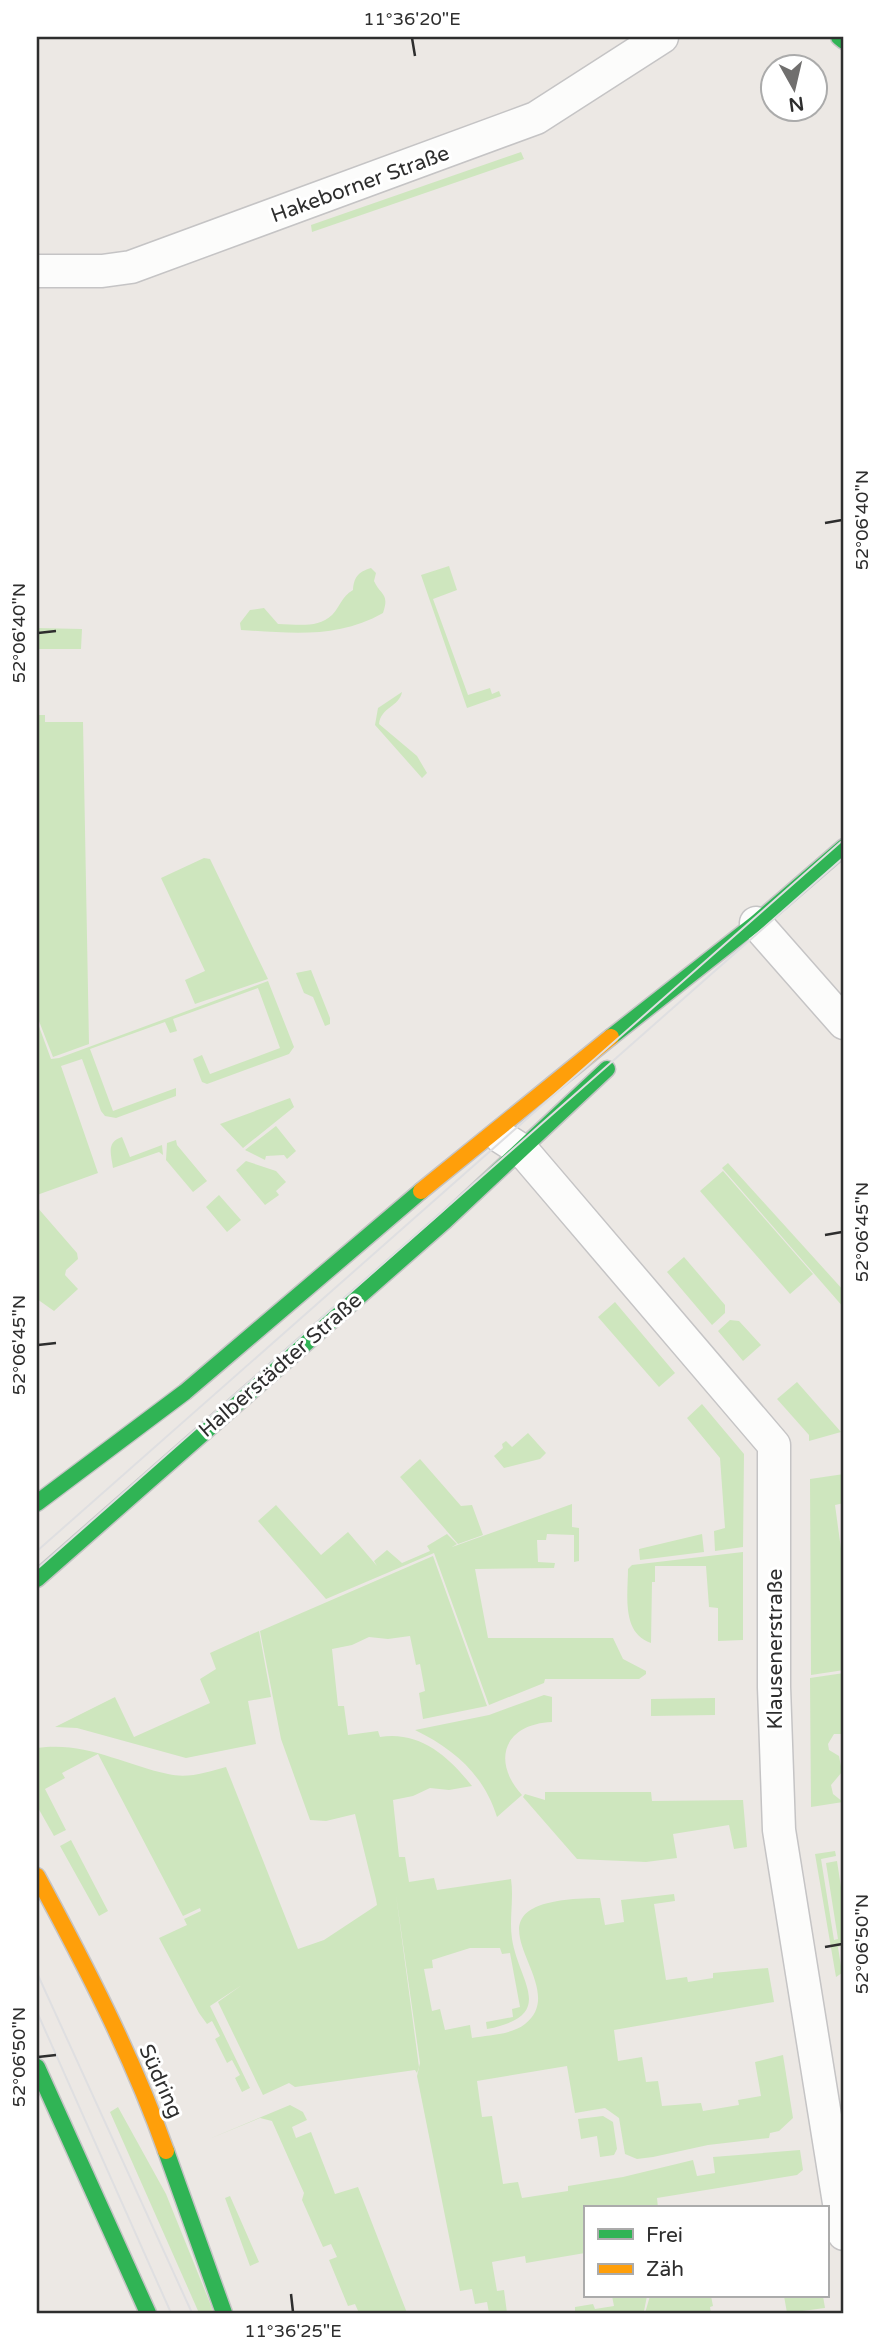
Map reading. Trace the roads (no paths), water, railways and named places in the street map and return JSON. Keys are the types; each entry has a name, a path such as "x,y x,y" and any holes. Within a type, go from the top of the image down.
{"street":[{"name":"Hakeborner Straße","path":"37,271 102,271 131,267 466,145 536,118 663,37"},
{"path":"839,37 844,41"},
{"name":"Halberstädter Straße","path":"37,1503 185,1392 491,1132 756,923 844,847"},
{"path":"756,923 844,1023"},
{"name":"Halberstädter Straße","path":"651,1027 756,923"},
{"name":"Halberstädter Straße","path":"37,1579 523,1151 622,1056"},
{"path":"491,1132 523,1151"},
{"name":"Klausenerstraße","path":"523,1151 774,1444 774,1688 779,1830 844,2234"},
{"name":"Südring","path":"37,1876 90,1975 159,2128 178,2192 224,2313"},
{"path":"37,2067 148,2313"}],"tram line":[{"path":"37,1551 844,839"},
{"path":"37,1569 844,857"},
{"path":"37,1973 192,2313"},
{"path":"37,2012 171,2313"}]}
